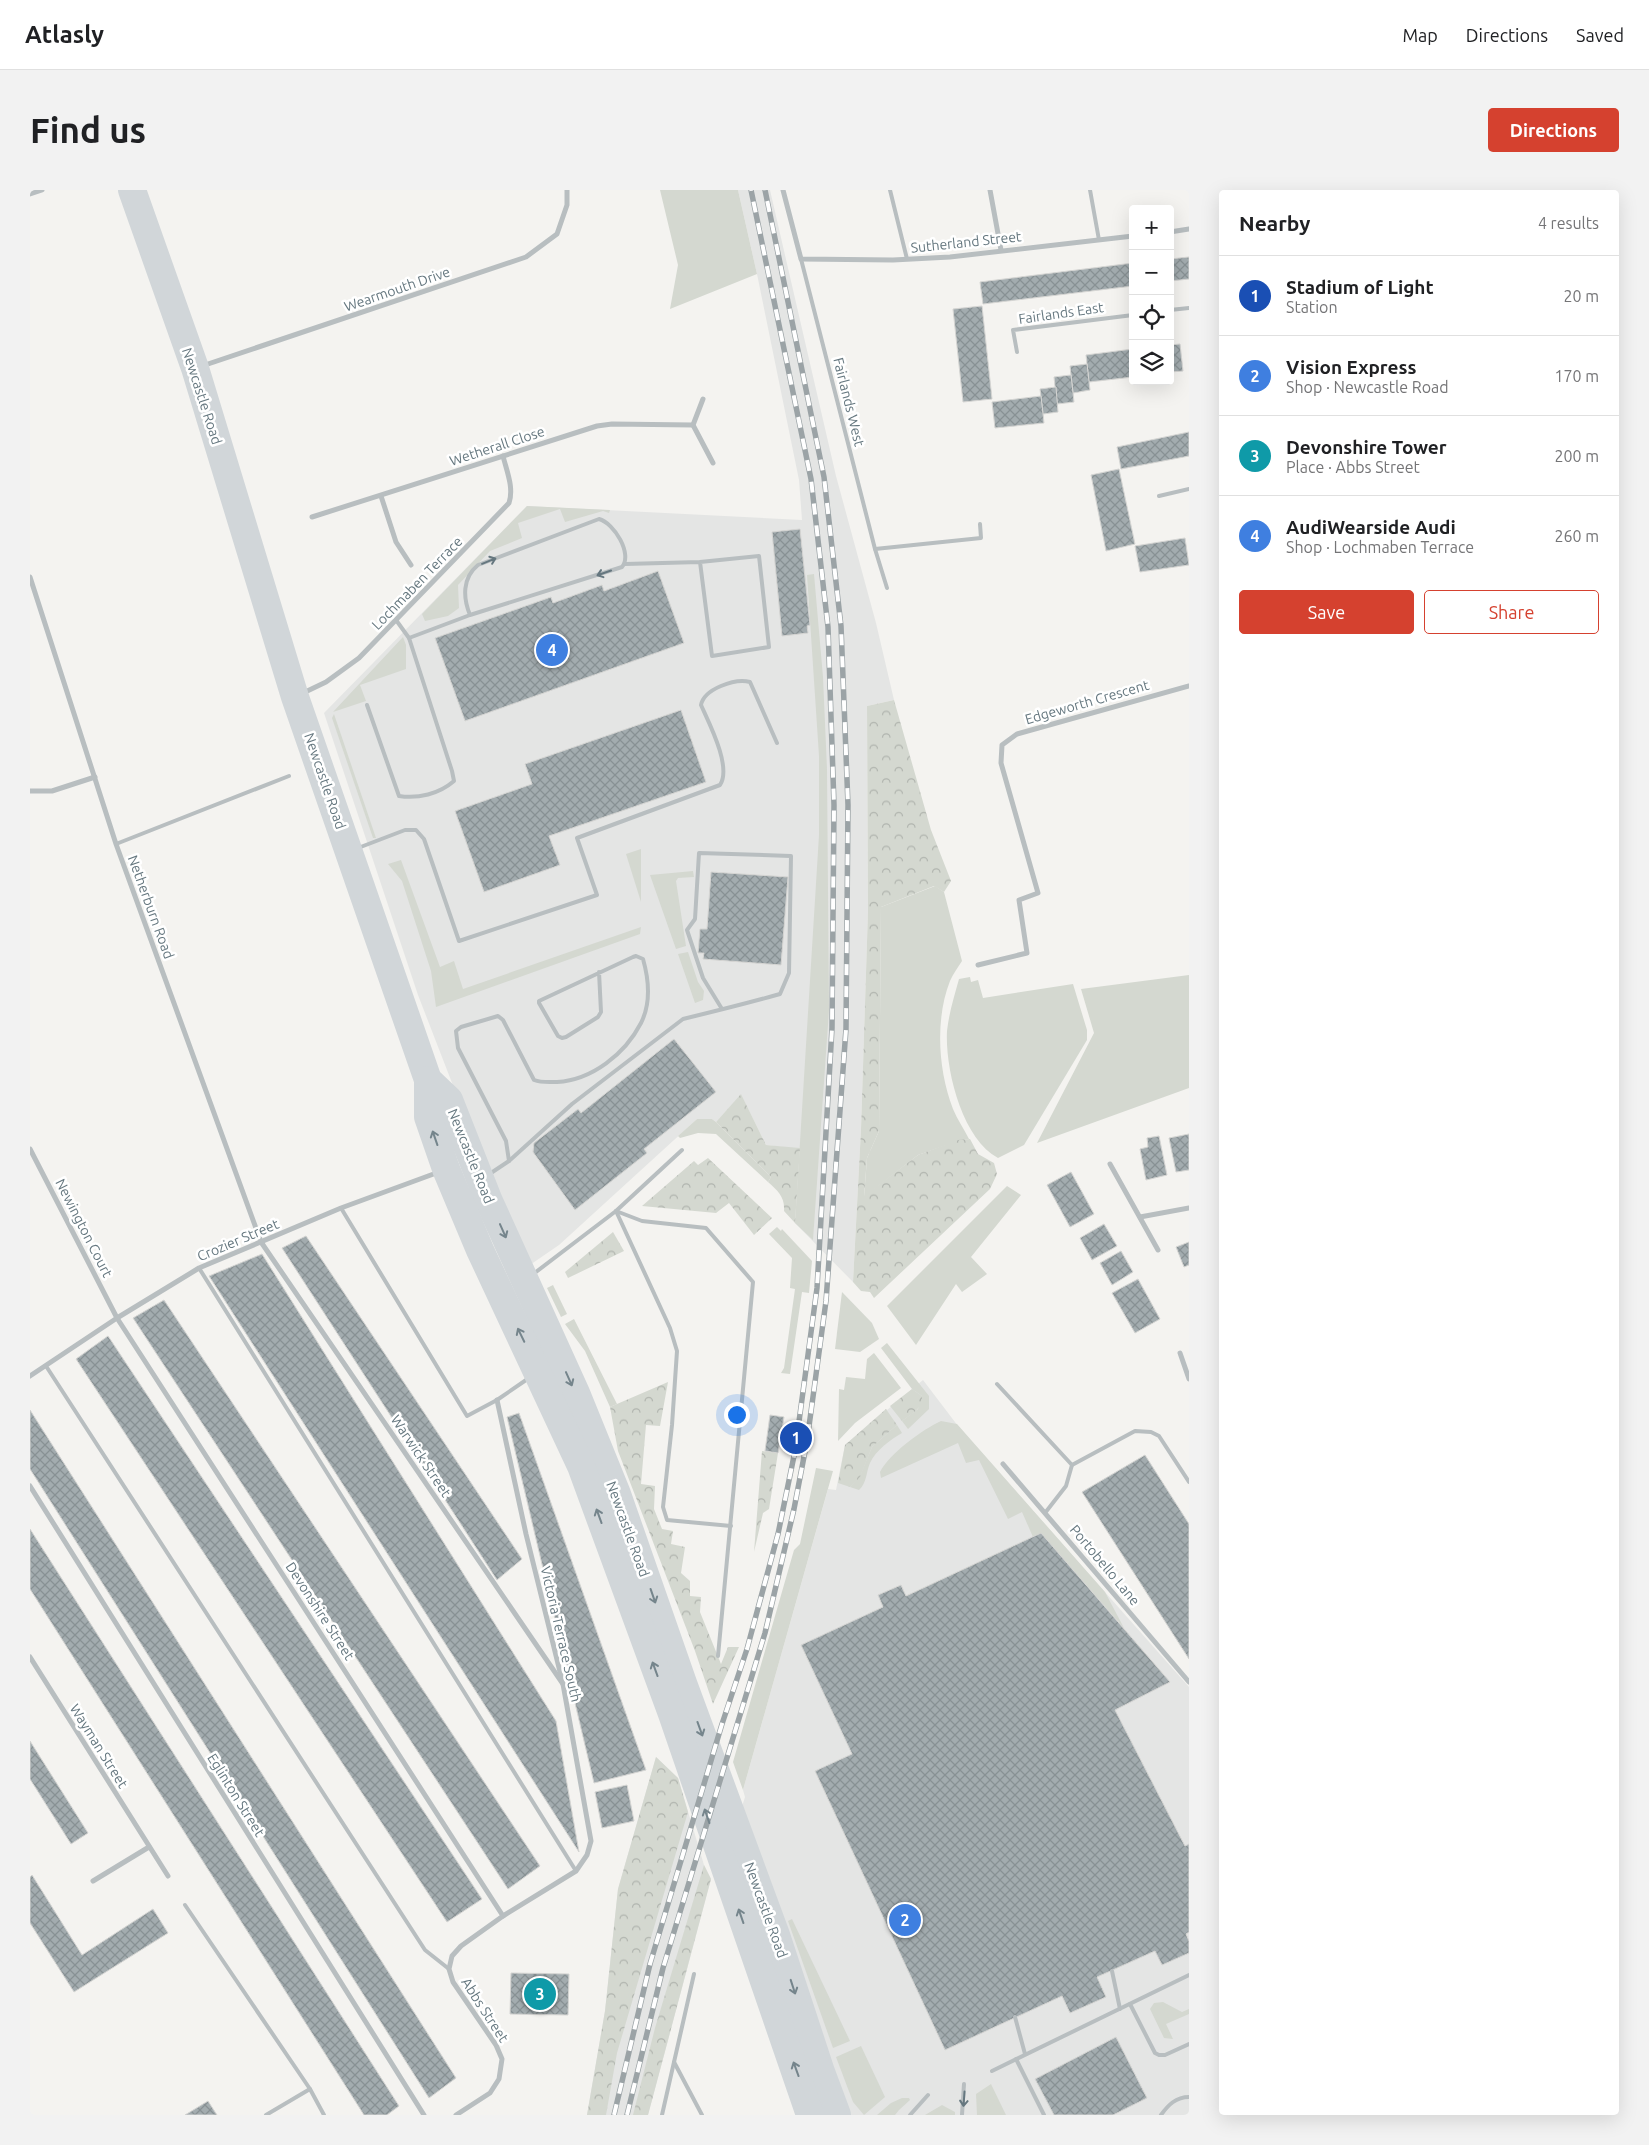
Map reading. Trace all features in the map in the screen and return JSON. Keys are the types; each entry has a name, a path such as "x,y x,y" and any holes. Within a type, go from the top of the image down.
{"highway":[{"name":"Newcastle Road","path":"132,190 194,368 295,697 428,1080 428,1117 464,1175 480,1250 513,1287 576,1393 617,1494 683,1683 776,1935 837,2115"},
{"path":"513,1287 538,1372 581,1466 672,1714 810,2115"}],"street":[{"path":"30,194 42,190"},
{"name":"Wearmouth Drive","path":"194,368 526,257 557,234 567,205 567,190"},
{"path":"783,190 801,259"},
{"path":"990,190 1001,250"},
{"path":"1174,232 1189,230"},
{"name":"Sutherland Street","path":"801,259 950,257 1129,236"},
{"path":"703,399 693,425 713,463"},
{"name":"Wetherall Close","path":"312,517 597,426 612,424 693,425"},
{"name":"Lochmaben Terrace","path":"295,697 326,682 345,669 396,620 509,503 512,496 511,484 503,456"},
{"path":"381,496 396,542 411,565"},
{"name":"Netherburn Road","path":"30,577 116,844 261,1242"},
{"name":"Edgeworth Crescent","path":"978,965 1027,953 1019,900 1038,893 1001,763 1002,745 1017,734 1189,686"},
{"path":"30,791 52,792 95,777"},
{"name":"Newington Court","path":"30,1149 117,1318"},
{"path":"1110,1164 1158,1250"},
{"name":"Crozier Street","path":"30,1376 117,1318 199,1268 341,1208 464,1175"},
{"path":"1140,1217 1189,1208"},
{"name":"Warwick Street","path":"261,1242 563,1684"},
{"name":"Devonshire Street","path":"117,1318 503,1916"},
{"path":"1180,1353 1189,1379"},
{"name":"Victoria Terrace South","path":"497,1400 526,1534 563,1684 591,1841 587,1855 576,1871"},
{"name":"Portobello Lane","path":"1003,1464 1189,1682"},
{"name":"Eglinton Street","path":"30,1486 424,2115"},
{"name":"Wayman Street","path":"30,1657 168,1876"},
{"path":"93,1881 149,1847"},
{"name":"Abbs Street","path":"456,2115 490,2093 499,2079 502,2059 496,2045 453,1982 449,1968 452,1956 461,1946 503,1916 576,1871"}],"lane":[{"path":"890,190 907,259"},
{"path":"1090,190 1099,240"},
{"name":"Fairlands West","path":"801,259 874,549 887,588"},
{"path":"1174,310 1189,308"},
{"name":"Fairlands East","path":"1017,352 1013,330 1129,316"},
{"path":"1159,496 1189,489"},
{"path":"470,615 465,602 465,588 472,570 478,565 599,520 608,523 619,535 626,558 625,564"},
{"path":"874,549 981,538 980,524"},
{"path":"409,638 470,615 602,574 622,567 625,564 700,562 759,556 769,647 712,656 700,562"},
{"path":"367,705 399,796 415,797 428,794 446,787 454,781 409,638 396,620"},
{"path":"349,851 405,830 416,830 424,839 459,941 597,895 577,838 720,785 724,775 719,749 701,705 702,699 709,693 738,681 750,682 777,743"},
{"path":"116,844 289,776"},
{"path":"464,1175 510,1161 572,1104 683,1019 722,1010 780,994 789,973 791,856 699,853 695,919 687,930 703,978 722,1010"},
{"path":"510,1161 506,1141 458,1048 456,1031 461,1026 491,1017 502,1017 534,1080 545,1083 581,1078 590,1074 612,1058 626,1045 641,1022 647,1005 648,986 643,959 636,956 599,972 540,1001 539,1005 558,1036 566,1037 598,1017 601,1009 599,972"},
{"path":"513,1287 616,1211 682,1150"},
{"path":"341,1208 467,1416 497,1400 538,1372"},
{"path":"616,1211 642,1221 706,1228 753,1282 718,1656"},
{"path":"616,1211 670,1328 677,1351 672,1425 663,1507 667,1520 731,1526"},
{"path":"199,1268 576,1871"},
{"path":"46,1366 425,1950 449,1968"},
{"path":"997,1384 1072,1465"},
{"path":"1045,1513 1066,1486 1072,1465 1135,1431 1144,1430 1159,1436 1189,1482"},
{"path":"185,1905 310,2089 324,2115"},
{"path":"1112,1971 1120,2009"},
{"path":"662,2115 694,1974"},
{"path":"992,2071 1189,1975"},
{"path":"1130,2004 1158,2056 1165,2055 1189,2044"},
{"path":"1015,2017 1025,2054"},
{"path":"1016,2059 1044,2115"},
{"path":"674,2061 702,2115"},
{"path":"962,2115 964,2084"},
{"path":"266,2115 310,2089"},
{"path":"910,2115 928,2095"},
{"path":"1161,2115 1166,2107 1175,2100 1189,2097"}],"shaded area":[{"path":"738,190 770,190 836,476 876,623 894,700 867,706 868,910 861,1129 853,1282 795,1223 800,1149 766,1145 741,1095 716,1122 712,1119 697,1119 559,1245 524,1269 418,995 324,713 527,506 802,520 799,480"},
{"path":"923,1380 958,1426 1189,1687 1189,2115 851,2115 842,2105 740,1813 745,1797 743,1790 828,1489 836,1490 845,1445"},
{"path":"656,1757 678,1778 704,1865 711,1879 648,2115 587,2115 605,2011 618,1889"}],"green space":[{"path":"660,190 738,190 757,274 670,309 678,265"},
{"path":"527,506 610,510 609,513 603,511 565,522 560,509 518,523 522,538 490,551 458,585 459,608 448,616 425,621 422,614"},
{"path":"814,574 823,677 827,769 829,1010 813,1240 795,1223 819,835 819,756 807,575"},
{"path":"403,637 406,645 406,669 360,685 366,701 333,712"},
{"path":"894,700 931,830 951,881 944,892 934,886 881,907 879,1131 867,1158 864,1196 918,1155 958,1140 970,1139 978,1154 994,1163 997,1174 990,1189 874,1298 870,1292 861,1291 853,1282 861,1129 868,910 867,706"},
{"path":"334,714 376,838 373,838 332,718"},
{"path":"641,849 641,902 626,854"},
{"path":"401,860 440,967 454,961 463,989 641,927 640,934 436,1007 431,971 402,881 388,864"},
{"path":"693,871 694,877 678,878 676,881 686,946 676,949 650,875"},
{"path":"935,886 944,892 962,961 951,978 945,996 940,1028 940,1045 948,1094 956,1116 969,1139 918,1155 864,1197 867,1158 879,1131 881,907"},
{"path":"688,952 698,982 704,991 703,1000 695,1003 678,954"},
{"path":"1189,975 1189,1088 1037,1143 1094,1033 1081,989"},
{"path":"970,977 971,982 978,980 983,998 1073,984 1087,1030 1087,1040 1024,1145 998,1158 985,1149 966,1119 958,1102 949,1064 947,1031 952,1005 959,979"},
{"path":"741,1094 766,1145 800,1148 795,1223 784,1211 780,1195 768,1182 771,1177 716,1122"},
{"path":"697,1119 712,1119 716,1122 771,1177 768,1182 716,1134 698,1133 680,1138 678,1136"},
{"path":"708,1158 772,1218 754,1235 729,1203 716,1213 642,1206 694,1161 698,1165"},
{"path":"1007,1186 1021,1195 971,1257 987,1274 962,1292 956,1284 916,1345 887,1306"},
{"path":"777,1227 781,1231 782,1229 812,1261 809,1293 802,1292 790,1374 781,1373 784,1368 795,1289 790,1288 792,1258 769,1234"},
{"path":"613,1232 624,1251 568,1278 565,1272"},
{"path":"553,1285 567,1314 561,1317 547,1288"},
{"path":"842,1292 872,1323 879,1339 860,1352 835,1349"},
{"path":"574,1319 617,1404 610,1407 585,1351 565,1324"},
{"path":"887,1343 929,1396 929,1409 908,1429 902,1421 918,1409 922,1396 912,1389 881,1348"},
{"path":"874,1353 901,1388 855,1423 838,1441 839,1389 844,1390 846,1377 865,1379 867,1359"},
{"path":"668,1382 660,1426 646,1425 641,1484 655,1486 654,1509 662,1529 673,1531 671,1544 685,1547 681,1573 690,1581 690,1596 701,1597 700,1612 721,1664 728,1647 739,1647 713,1704 695,1651 618,1451 610,1407"},
{"path":"912,1389 922,1396 922,1401 916,1411 902,1421 890,1406"},
{"path":"886,1409 897,1425 872,1447 860,1477 850,1487 838,1483 845,1445"},
{"path":"941,1421 957,1424 1105,1592 1124,1628 1041,1533 1033,1537 1022,1512 1008,1519 979,1460 966,1463 958,1443 881,1478 880,1472 884,1465 899,1450 916,1436"},
{"path":"897,1425 902,1433 888,1442 876,1454 870,1463 862,1487 859,1490 850,1487 860,1476 872,1447"},
{"path":"762,1451 778,1453 769,1509 763,1513 754,1552"},
{"path":"816,1468 833,1471 743,1790 733,1762 794,1550 800,1544"},
{"path":"656,1757 678,1778 688,1812 617,2053 606,2115 587,2115 605,2011 618,1889"},
{"path":"704,1865 711,1879 648,2115 633,2115 655,2028"},
{"path":"792,1919 850,2041 833,2048 788,1921"},
{"path":"1163,2002 1182,2012 1189,2009 1189,2014 1166,2024 1173,2039 1164,2038 1150,2009 1154,2003"},
{"path":"861,2046 885,2097 864,2115 853,2102 836,2057"},
{"path":"991,2084 1006,2115 977,2115 976,2094"},
{"path":"902,2098 909,2098 910,2100 895,2115 877,2115 891,2103"},
{"path":"942,2105 955,2112 955,2115 925,2115"}],"building":[{"path":"1189,257 1189,279 1174,281 1174,259"},
{"path":"1129,263 1129,286 983,304 980,282"},
{"path":"982,306 992,399 963,402 953,309"},
{"path":"1180,344 1183,371 1174,372 1174,345"},
{"path":"1129,350 1129,377 1089,382 1086,355"},
{"path":"1087,364 1090,390 1073,393 1070,366"},
{"path":"1071,375 1074,402 1057,404 1054,377"},
{"path":"1056,387 1058,412 1043,414 1040,389"},
{"path":"1041,396 1044,423 995,428 992,402"},
{"path":"1189,432 1189,456 1121,469 1117,447"},
{"path":"1119,469 1135,544 1106,551 1091,475"},
{"path":"800,529 810,625 807,626 808,633 782,636 772,532"},
{"path":"1185,538 1189,565 1140,572 1135,546"},
{"path":"658,571 684,643 465,721 435,638 551,597 553,603 602,585 604,591"},
{"path":"681,710 706,782 549,836 560,865 484,892 455,811 532,784 525,764"},
{"path":"711,872 788,877 781,965 703,959 704,953 698,953 700,929 707,929"},
{"path":"674,1039 716,1092 644,1149 647,1153 575,1210 533,1152 534,1143 578,1109 581,1113"},
{"path":"1189,1134 1189,1170 1176,1172 1169,1138"},
{"path":"1159,1136 1167,1175 1146,1180 1140,1149 1148,1147 1147,1138"},
{"path":"1071,1172 1094,1214 1070,1227 1047,1185"},
{"path":"1104,1224 1117,1246 1092,1260 1080,1238"},
{"path":"306,1236 522,1559 497,1580 282,1248"},
{"path":"1189,1242 1189,1265 1184,1267 1176,1247"},
{"path":"1121,1251 1133,1272 1112,1285 1100,1263"},
{"path":"262,1254 556,1721 579,1852 209,1276"},
{"path":"1138,1279 1160,1319 1135,1333 1112,1293"},
{"path":"164,1300 540,1866 508,1889 133,1318"},
{"path":"108,1336 482,1899 447,1922 76,1359"},
{"path":"30,1410 456,2078 429,2098 30,1469"},
{"path":"519,1413 646,1770 594,1783 507,1417"},
{"path":"770,1415 784,1417 778,1453 765,1451"},
{"path":"1145,1455 1189,1524 1189,1659 1082,1492"},
{"path":"30,1529 399,2106 387,2115 364,2115 30,1589"},
{"path":"1041,1533 1170,1682 1115,1710 1185,1846 1189,1844 1189,1932 1186,1934 1189,1941 1189,1953 1162,1965 1155,1951 1097,1977 1106,1997 1070,2013 1062,1996 945,2050 815,1771 852,1754 801,1645 883,1607 878,1595 901,1585 906,1596"},
{"path":"30,1741 88,1833 71,1844 30,1779"},
{"path":"627,1785 634,1821 602,1828 595,1792"},
{"path":"32,1875 82,1955 153,1909 168,1933 74,1992 30,1923 30,1877"},
{"path":"511,1973 569,1974 568,2015 510,2014"},
{"path":"1116,2037 1147,2098 1113,2115 1054,2115 1035,2079"},
{"path":"208,2101 217,2115 185,2115"}],"railway":[{"path":"614,2115 650,1964 722,1724 747,1649 778,1534 795,1451 817,1288 832,1028 834,805 828,627 811,479 751,190"},
{"path":"627,2115 663,1968 765,1633 794,1509 807,1441 826,1301 846,1029 848,805 841,626 824,477 765,190"}],"place":[{"name":"AudiWearside Audi","path":"552,650"},
{"name":"Stadium of Light","path":"796,1438"},
{"name":"Vision Express","path":"905,1920"},
{"name":"Devonshire Tower","path":"540,1994"}]}
